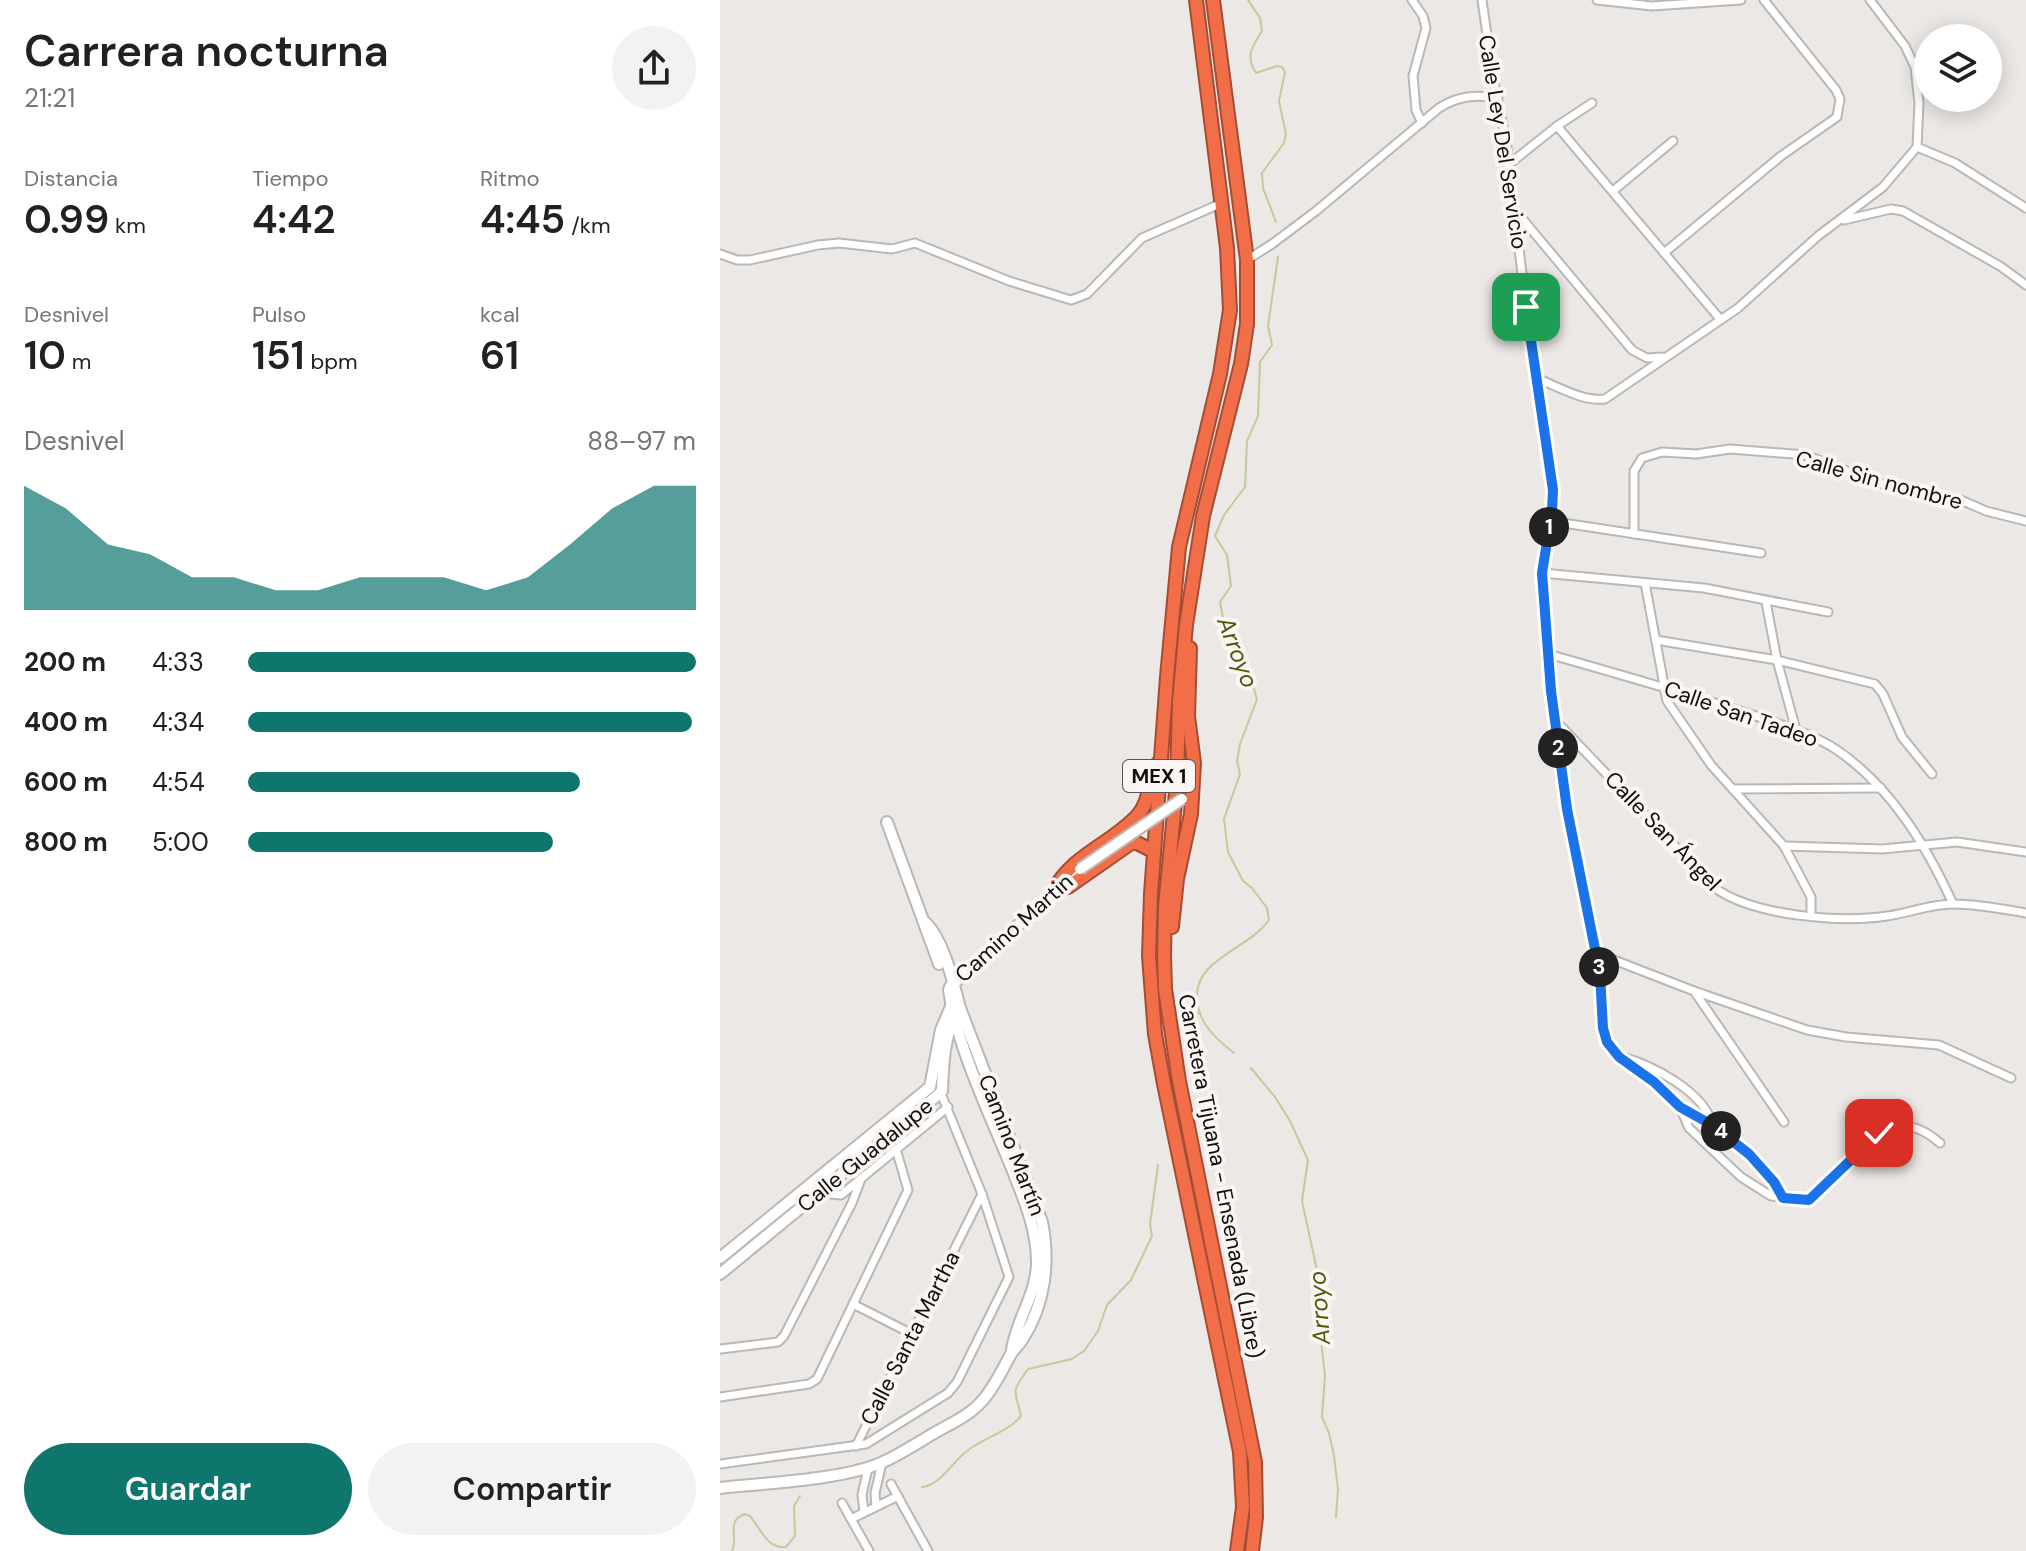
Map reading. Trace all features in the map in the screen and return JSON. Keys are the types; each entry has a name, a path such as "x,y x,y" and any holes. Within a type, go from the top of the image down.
{"highway":[{"name":"Carretera Tijuana - Ensenada (Libre)","path":"1196,0 1229,264 1230,310 1227,339 1179,547 1153,851 1149,956 1155,1034 1240,1452 1243,1507 1237,1551"},
{"name":"Carretera Tijuana - Ensenada (Libre)","path":"1213,0 1247,260 1248,315 1241,364 1203,516 1186,625 1164,955 1165,989 1179,1081 1255,1462 1256,1517 1252,1551"},
{"path":"1164,955 1171,937 1177,879 1191,814 1187,797 1194,763 1188,716 1192,657 1186,625"},
{"path":"1054,890 1065,872 1136,817 1145,804 1152,773 1160,760"},
{"path":"1054,890 1068,887 1131,843 1153,851"}],"street":[{"path":"1412,0 1423,16 1426,28 1413,76 1416,110 1422,123"},
{"name":"Calle Ley Del Servicio","path":"1482,0 1553,490 1542,573 1555,720 1567,809 1600,974 1603,1028 1607,1042 1619,1057"},
{"path":"1597,0 1652,6 1741,0"},
{"path":"1664,253 1781,156 1837,117 1840,99 1836,90 1764,0"},
{"path":"1536,378 1579,395 1605,399 1738,308 1785,264 1894,177 1917,147 1919,103 1915,67 1905,46 1870,0"},
{"path":"1247,260 1316,211 1439,108 1458,98 1483,95 1498,98"},
{"path":"1508,165 1592,103"},
{"path":"1557,126 1720,319"},
{"path":"1613,191 1673,141"},
{"path":"1917,147 1955,163 2026,208"},
{"path":"720,254 737,260 750,260 818,245 839,243 892,249 915,243 1009,281 1071,300 1087,294 1142,238 1222,203"},
{"path":"1514,208 1632,350 1647,358 1665,356"},
{"path":"1838,222 1869,212 1903,211 2000,266 2026,285"},
{"name":"Calle Sin nombre","path":"1634,534 1634,471 1642,458 1652,454 1696,454 1730,449 1805,455 1879,483 1924,496 1961,500 1986,511 2026,521"},
{"path":"1550,521 1761,553"},
{"path":"1542,573 1704,588 1828,612"},
{"path":"1645,583 1667,701 1711,765 1784,846 1811,897 1811,915"},
{"path":"1766,602 1777,660 1796,730"},
{"path":"1656,640 1777,660 1875,684 1883,694 1902,737 1932,774"},
{"name":"Calle San Tadeo","path":"1548,654 1664,686 1796,730 1837,750 1881,788 1907,819 1953,904"},
{"name":"Calle San Ángel","path":"1555,720 1715,888 1731,899 1765,909 1811,915 1877,917 1953,904 2026,913"},
{"path":"1733,789 1881,788"},
{"name":"Camino Martin","path":"951,985 1080,869 1187,797"},
{"name":"Camino Martín","path":"720,1488 868,1468 966,1414 979,1404 1023,1339 1043,1287 1046,1241 1038,1209 956,1007 933,930 925,922 887,822"},
{"path":"1784,846 1882,849 1957,842 2026,852"},
{"path":"1596,953 1694,991 1826,1034 1939,1045 2011,1078"},
{"path":"1694,991 1784,1122"},
{"name":"Calle Guadalupe","path":"720,1258 931,1085 941,1030 956,1007"},
{"name":"Calle Guadalupe","path":"720,1273 941,1093 943,1054 956,1007"},
{"path":"1619,1057 1654,1082 1680,1107 1712,1125 1762,1167 1783,1198"},
{"path":"1619,1057 1640,1061 1657,1069 1706,1109 1712,1125"},
{"path":"856,1446 884,1435 954,1387 1008,1282 1009,1271 948,1107 941,1093 931,1085"},
{"path":"819,1193 841,1195 948,1107"},
{"path":"1680,1107 1689,1128 1729,1167 1755,1187 1783,1198 1809,1200 1847,1162 1897,1125 1928,1132 1940,1143"},
{"path":"720,1397 814,1382 908,1190 896,1149"},
{"path":"721,1349 782,1340 852,1203 861,1179"},
{"name":"Calle Santa Martha","path":"720,1464 856,1446 982,1194"},
{"path":"853,1304 912,1334"},
{"path":"876,1506 875,1493 882,1463"},
{"path":"864,1512 862,1495 868,1468"},
{"path":"891,1484 928,1551"},
{"path":"851,1519 898,1496"},
{"path":"842,1503 869,1551"}],"waterway":[{"name":"Arroyo","path":"1248,0 1260,18 1262,31 1251,52 1256,73 1277,66 1285,72 1279,101 1286,134 1284,143 1262,173 1263,188 1276,222"},
{"name":"Arroyo","path":"1234,1053 1214,1036 1201,1016 1198,985 1213,964 1249,939 1269,920 1267,908 1243,881 1228,852 1224,819 1240,774 1237,761 1240,744 1257,699 1233,641 1225,630 1220,602 1231,586 1227,555 1215,536 1224,515 1245,487 1247,441 1258,416 1260,362 1272,345 1268,326 1278,257"},
{"path":"1189,1046 1198,1013"},
{"name":"Arroyo","path":"1251,1068 1290,1121 1308,1160 1302,1201 1322,1293 1321,1340 1325,1376 1322,1417 1334,1456 1338,1489 1336,1517"},
{"path":"922,1487 941,1478 967,1451 1021,1416 1016,1392 1028,1369 1072,1359 1084,1351 1098,1331 1107,1305 1131,1280 1152,1236 1150,1224 1158,1165"},
{"path":"732,1551 734,1525 745,1514 750,1516 769,1542 786,1547 795,1536 794,1506 800,1496"}],"route":[{"path":"1526,307 1553,490 1542,573 1551,691 1567,809 1600,974 1603,1028 1607,1042 1619,1057 1654,1082 1680,1107 1712,1125 1749,1154 1774,1182 1783,1198 1809,1200 1879,1133"}]}
